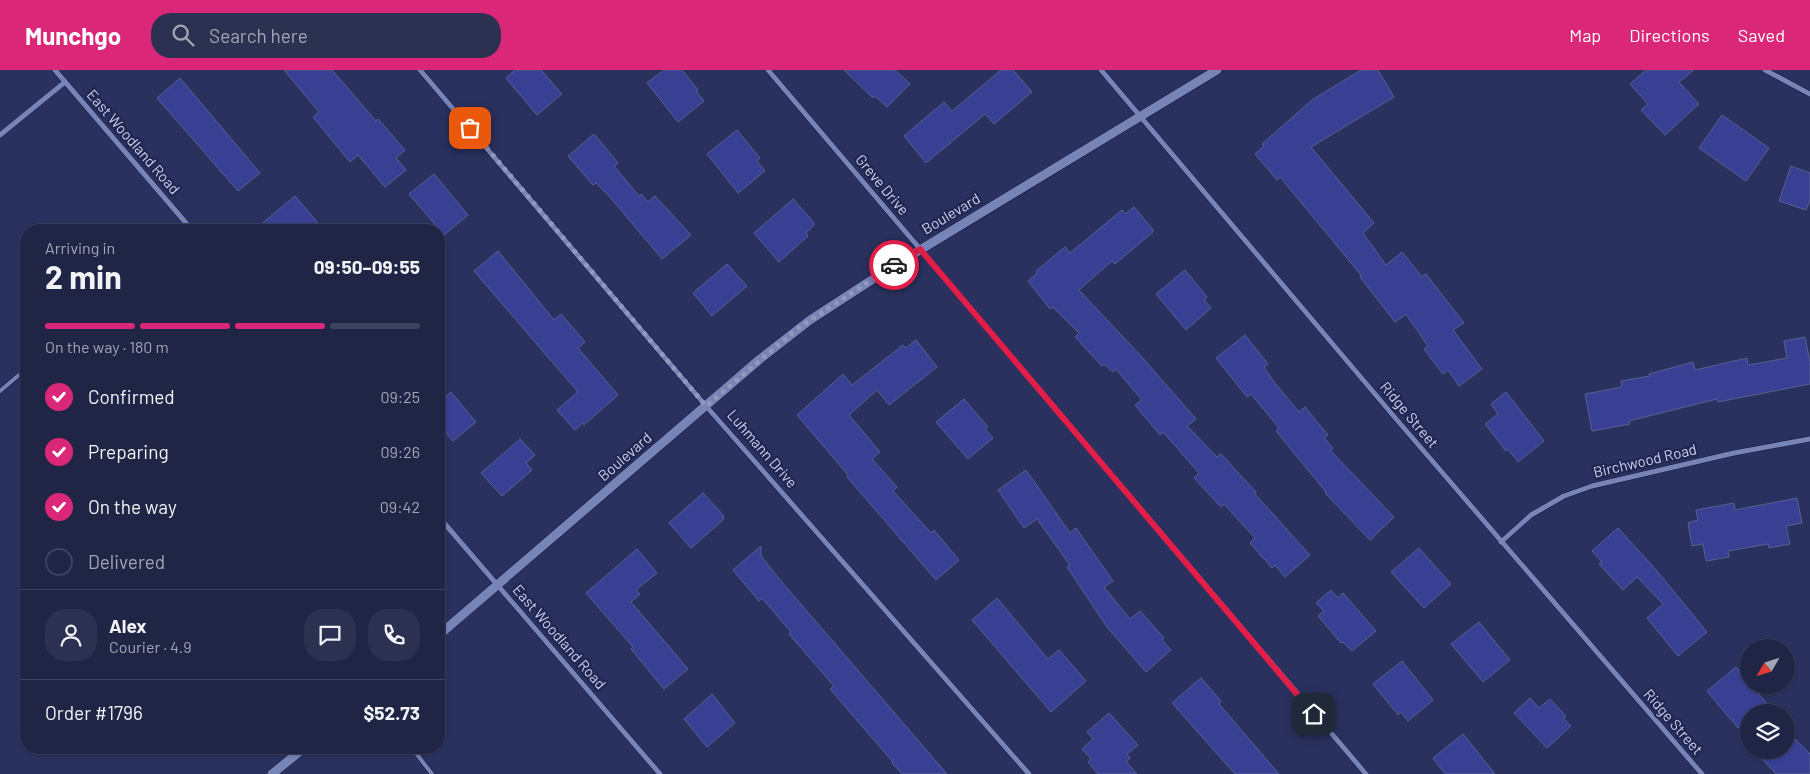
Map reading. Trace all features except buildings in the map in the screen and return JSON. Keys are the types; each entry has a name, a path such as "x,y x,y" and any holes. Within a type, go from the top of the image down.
{"street":[{"name":"East Woodland Road","path":"55,70 187,224"},
{"name":"Luhmann Drive","path":"420,70 706,406 1029,774"},
{"name":"Greve Drive","path":"768,70 1366,774"},
{"name":"Ridge Street","path":"1100,70 1501,542 1702,774"},
{"name":"Boulevard","path":"445,630 778,344 810,320 920,249 1217,70"},
{"path":"1765,70 1810,94"},
{"path":"0,134 65,82"},
{"name":"Birchwood Road","path":"1501,542 1531,515 1564,496 1592,486 1810,439"},
{"name":"East Woodland Road","path":"445,524 660,774"},
{"path":"272,774 297,754"}],"lane":[{"path":"0,391 20,374"},
{"path":"417,754 432,774"}],"way so far":[{"path":"470,128 706,406 797,329 894,265"}],"route":[{"path":"894,265 920,249 1314,714"}]}
